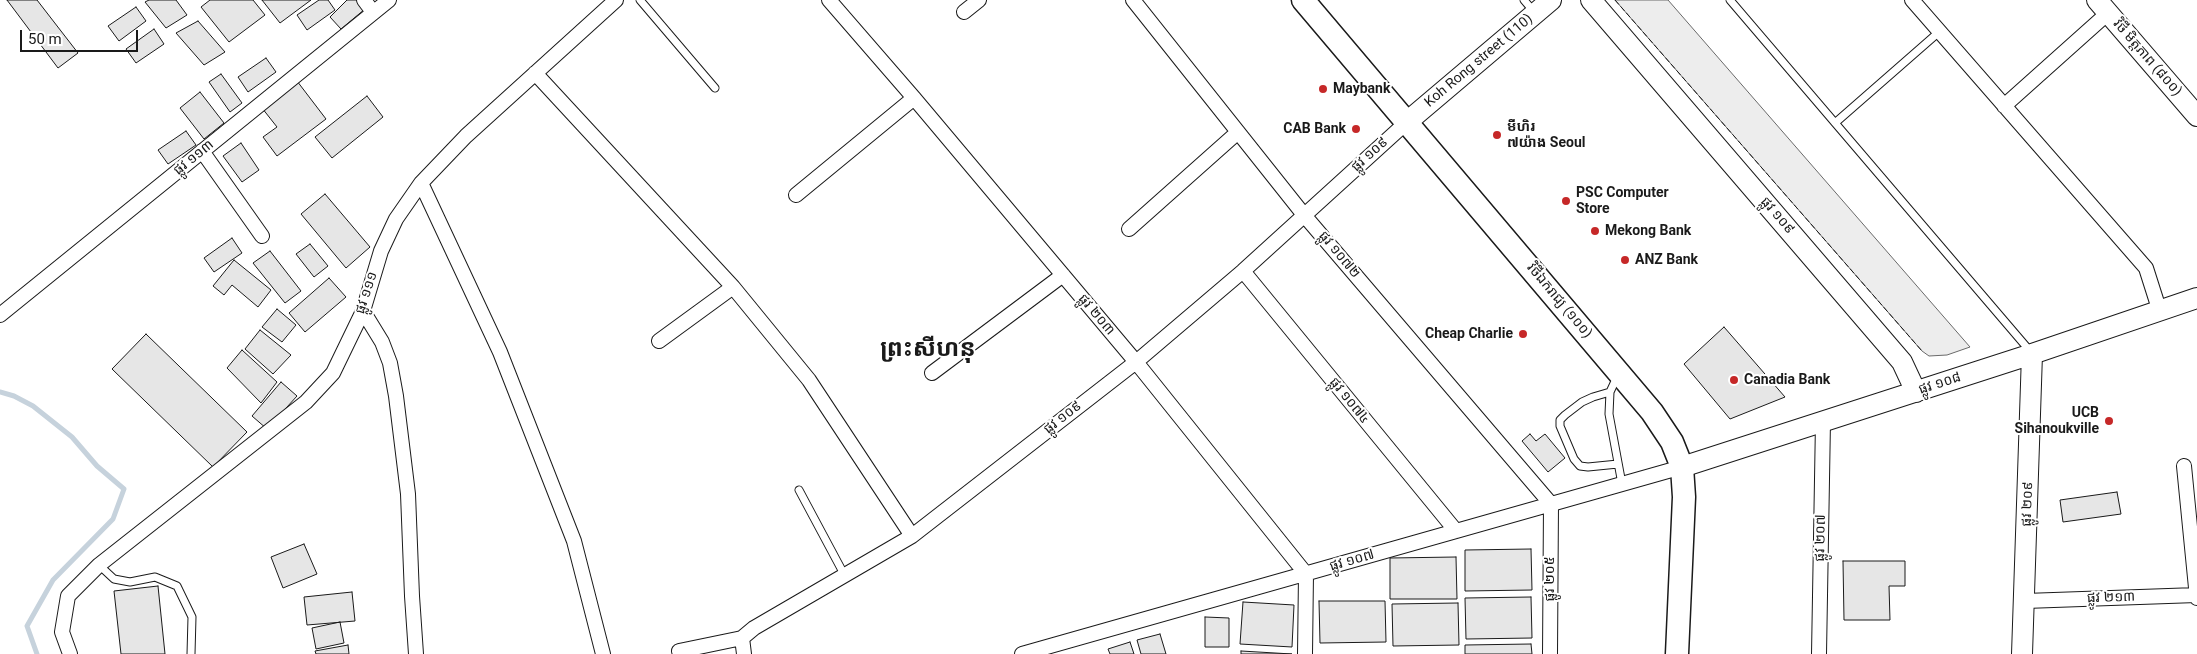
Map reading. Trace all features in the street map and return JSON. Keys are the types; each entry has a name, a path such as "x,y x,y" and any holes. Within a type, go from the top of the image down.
{"main road":[{"name":"វិថីឯករាជ្យ (១០០)","path":"1303,0 1407,122 1614,382 1652,412 1672,442 1682,467 1684,497 1677,654"},
{"name":"Koh Rong street (110)","path":"1407,122 1529,7 1551,0"},
{"name":"ផ្លូវ ១០៩","path":"1591,0 1902,362 1916,392"},
{"name":"វិថី មិត្តភាព (៨០០)","path":"2103,7 2197,116"},
{"name":"ផ្លូវ ១០៨","path":"1682,467 2160,312 2197,298"},
{"name":"ផ្លូវ ២០៩","path":"2022,654 2032,354"}],"street":[{"path":"364,0 374,12"},
{"name":"ផ្លូវ ១១៣","path":"0,316 389,0"},
{"name":"ផ្លូវ ១១១","path":"70,654 62,632 68,596 99,566 306,402 333,373 363,311 381,252 396,219 421,183 466,136 616,0"},
{"name":"ផ្លូវ ២០៣","path":"829,0 1136,362 1306,574"},
{"path":"964,12 979,0"},
{"name":"ផ្លូវ ១០៧២","path":"1133,0 1304,215 1551,504"},
{"path":"1912,0 2146,268 2160,312"},
{"path":"2004,106 2103,7"},
{"path":"535,73 733,287 809,380 912,536"},
{"path":"796,195 914,98"},
{"name":"ផ្លូវ ១០៩","path":"679,651 742,638 754,628 912,536 1136,362 1243,271 1407,122"},
{"path":"1129,229 1238,132"},
{"path":"202,151 262,236"},
{"path":"421,183 500,352 574,541 603,654"},
{"name":"ផ្លូវ ១០៧៤","path":"1243,271 1456,531"},
{"path":"932,374 1063,275"},
{"path":"659,341 733,287"},
{"path":"363,311 382,342 390,363 396,396 408,494 416,654"},
{"name":"ផ្លូវ ២០៧","path":"1819,654 1823,421"},
{"path":"2184,466 2196,596"},
{"name":"ផ្លូវ ១០៧","path":"1022,654 1682,467"},
{"name":"ផ្លូវ ២០៥","path":"1550,654 1551,504"},
{"path":"1306,574 1306,654"},
{"name":"ផ្លូវ ២១៣","path":"2025,601 2196,596"},
{"path":"742,638 744,654"}],"lane":[{"path":"640,0 715,88"},
{"path":"1730,0 2032,354"},
{"path":"1835,123 1939,32"},
{"path":"1614,382 1609,414 1622,484"},
{"path":"1614,382 1565,415 1560,420 1560,426 1574,459 1580,466 1618,464"},
{"path":"799,490 845,576"},
{"path":"99,566 114,579 130,582 155,577 177,586 192,617 191,654"}],"shaded area":[{"path":"1615,0 1668,0 1970,347 1947,355 1929,356 1922,351"}],"building":[{"path":"7,0 37,0 78,53 58,68"},
{"path":"149,0 176,0 187,15 166,28 145,2"},
{"path":"210,0 253,0 265,15 229,42 201,7"},
{"path":"262,0 311,0 280,23"},
{"path":"319,0 328,0 335,10 307,30 297,15"},
{"path":"347,0 357,0 365,9 341,29 330,17"},
{"path":"136,7 146,21 119,41 108,26"},
{"path":"198,21 225,52 204,65 176,33"},
{"path":"154,29 164,44 136,63 126,49"},
{"path":"266,58 276,72 248,92 238,77"},
{"path":"221,74 242,103 230,112 209,82"},
{"path":"297,81 326,119 277,156 263,137 277,127 262,108"},
{"path":"200,92 224,123 204,139 180,108"},
{"path":"367,96 383,117 332,158 315,137"},
{"path":"186,131 196,145 168,164 158,150"},
{"path":"241,143 259,170 242,182 223,156"},
{"path":"325,194 370,247 346,268 301,214"},
{"path":"232,238 242,253 214,272 204,258"},
{"path":"310,244 328,266 314,277 296,254"},
{"path":"270,251 301,291 285,303 253,263"},
{"path":"234,260 271,290 258,307 232,285 224,295 213,286"},
{"path":"329,278 346,297 305,332 289,313"},
{"path":"277,309 296,325 282,342 262,327"},
{"name":"Canadia Bank","path":"1724,327 1785,397 1730,419 1684,364"},
{"path":"260,330 291,355 273,374 245,349"},
{"path":"146,334 247,432 213,467 112,369"},
{"path":"242,350 277,382 261,403 227,368"},
{"path":"281,382 297,396 267,429 252,416"},
{"path":"1530,434 1536,441 1545,434 1565,458 1548,472 1522,441"},
{"path":"2117,492 2121,514 2063,522 2060,500"},
{"path":"304,544 317,574 283,588 271,557"},
{"path":"1531,549 1532,590 1465,591 1465,550"},
{"path":"1456,557 1457,599 1390,599 1390,558"},
{"path":"1843,561 1905,561 1905,586 1889,586 1890,620 1844,620"},
{"path":"158,586 165,654 121,654 114,591"},
{"path":"352,592 355,621 307,625 304,597"},
{"path":"1531,597 1532,638 1466,639 1465,598"},
{"path":"1319,601 1385,601 1386,642 1320,643"},
{"path":"1243,602 1294,605 1292,647 1240,644"},
{"path":"1458,603 1459,645 1393,646 1392,604"},
{"path":"1205,617 1229,618 1229,647 1205,647"},
{"path":"340,622 344,643 316,649 312,628"},
{"path":"1160,634 1166,654 1141,654 1137,640"},
{"path":"1130,642 1134,654 1110,654 1108,649"},
{"path":"1531,644 1532,654 1465,654 1465,645"},
{"path":"348,645 349,654 316,654 315,651"},
{"path":"1241,651 1292,654 1241,654"}],"waterway":[{"path":"0,392 14,396 33,406 72,437 97,466 124,489 113,519 53,580 27,626 37,654"}],"fence":[{"path":"1615,0 1922,351"}],"place":[{"name":"Maybank","path":"1323,89"},
{"name":"CAB Bank","path":"1356,129"},
{"name":"មីហិរ ៧យ៉ាង Seoul","path":"1497,135"},
{"name":"PSC Computer Store","path":"1566,201"},
{"name":"Mekong Bank","path":"1595,231"},
{"name":"ANZ Bank","path":"1625,260"},
{"name":"Cheap Charlie","path":"1523,334"},
{"name":"Canadia Bank","path":"1734,380"},
{"name":"UCB Sihanoukville","path":"2109,421"}],"district":[{"name":"ព្រះសីហនុ","path":"928,350"}]}
